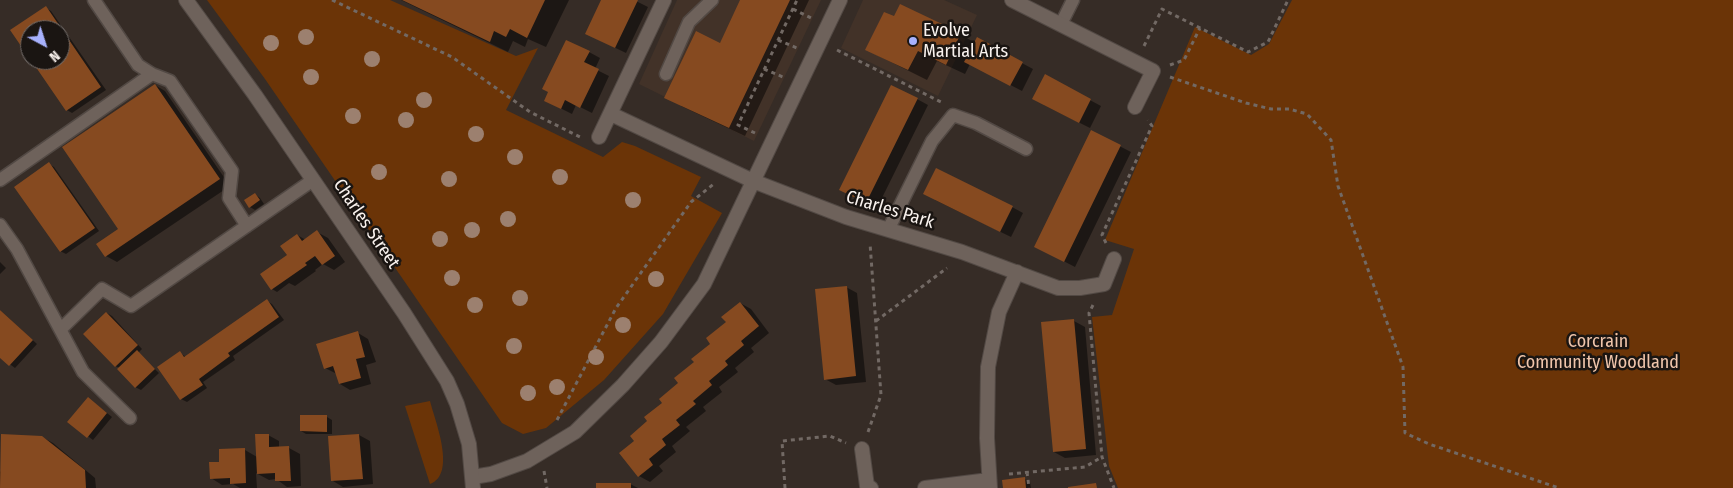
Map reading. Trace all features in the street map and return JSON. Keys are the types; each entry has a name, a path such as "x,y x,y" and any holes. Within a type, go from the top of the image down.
{"street":[{"name":"Charles Street","path":"186,0 255,95 404,314 447,381 457,404 470,444 473,483"},
{"path":"599,137 664,0"},
{"path":"473,483 491,474 527,461 575,432 623,385 661,342 704,284 840,0"},
{"path":"1012,0 1153,71 1136,107"},
{"name":"Charles Park","path":"611,114 753,181 846,216 962,252 1058,288 1080,288 1104,284"},
{"path":"1104,284 1114,259"},
{"path":"925,488 989,484 987,438 988,367 999,312 1017,272"},
{"path":"862,450 867,486 871,488"}],"lane":[{"path":"94,0 138,65 152,74 170,81 232,171 229,198 247,226"},
{"path":"666,74 690,22 712,0"},
{"path":"1061,24 1073,0"},
{"path":"0,180 152,74"},
{"path":"889,228 932,141 953,115 976,124 1026,149"},
{"path":"61,329 102,289 131,306 313,180"},
{"path":"0,225 17,249 83,372 130,418"}],"path":[{"path":"332,0 452,57 530,112 552,124 578,137 599,137"},
{"path":"772,141 738,125 797,0"},
{"path":"1136,62 1162,9 1248,52 1268,42 1288,0"},
{"path":"1153,71 1184,60 1200,28"},
{"path":"820,41 943,102 953,115"},
{"path":"1153,71 1246,103 1271,109 1289,109 1307,114 1330,140 1338,186 1403,367 1404,433 1438,447 1559,488"},
{"path":"1114,259 1102,235 1152,126 1136,107"},
{"path":"540,453 616,308 691,202 731,170"},
{"path":"785,488 782,441 830,436 862,450 882,395 868,223"},
{"path":"876,321 950,266 962,252"},
{"path":"1104,284 1089,313 1102,457 1114,488"},
{"path":"989,484 1006,475 1085,467 1102,457"},
{"path":"1027,472 1029,488"}],"shaded area":[{"path":"677,0 821,0 754,141 639,84"},
{"path":"863,0 944,0 977,15 938,96 841,48"}],"green space":[{"path":"207,0 390,0 516,56 538,48 506,110 603,157 622,142 635,146 701,177 691,196 722,213 663,314 604,380 546,428 523,434 502,423 265,79"},
{"name":"Corcrain Community Woodland","path":"1292,0 1733,0 1733,488 1118,488 1109,466 1092,317 1112,315 1134,249 1105,240 1195,27 1251,55 1269,44"},
{"path":"430,401 442,446 443,459 442,470 438,478 430,484 405,406"}],"building":[{"path":"402,0 545,0 527,38 510,29 506,37 494,31 490,42"},
{"path":"601,0 638,0 615,48 585,34"},
{"path":"740,0 790,0 729,128 664,98 696,31 720,43"},
{"name":"Evolve Martial Arts","path":"900,4 961,33 946,65 918,51 908,70 865,50 884,12 894,16"},
{"path":"46,6 56,20 25,20"},
{"path":"20,23 20,44 10,30"},
{"path":"977,37 1023,62 1010,86 964,62"},
{"path":"566,40 590,51 584,62 599,69 580,108 565,100 561,109 544,101 548,92 542,89"},
{"path":"70,41 101,87 66,111 38,70 70,70"},
{"path":"1045,74 1091,99 1079,123 1032,99"},
{"path":"155,84 220,179 105,257 96,244 118,229 62,147"},
{"path":"891,85 918,98 866,203 839,190"},
{"path":"1091,130 1121,145 1064,262 1034,247"},
{"path":"49,162 95,228 60,252 14,187"},
{"path":"936,168 1013,206 1000,232 923,194"},
{"path":"255,193 260,200 249,208 244,200"},
{"path":"317,230 335,256 322,265 315,256 305,263 307,265 271,290 260,274 287,255 280,246 297,234 302,241"},
{"path":"847,286 856,376 824,380 815,289"},
{"path":"267,299 279,317 228,353 230,356 199,379 203,385 180,400 157,367 180,351 184,357"},
{"path":"740,302 759,326 741,341 744,345 725,361 728,365 709,381 712,385 693,401 696,404 676,420 680,425 662,439 666,445 649,459 653,465 638,477 619,453 634,441 630,436 647,421 644,417 662,403 659,399 678,383 674,378 694,362 691,359 710,344 706,338 726,322 721,317"},
{"path":"0,310 33,340 9,366 0,358"},
{"path":"106,312 138,345 115,367 83,334"},
{"path":"1074,319 1086,449 1053,452 1041,322"},
{"path":"358,331 365,357 356,359 361,378 339,384 333,366 324,369 316,344"},
{"path":"137,350 155,369 135,388 117,369"},
{"path":"88,397 107,413 87,438 67,422"},
{"path":"300,415 327,415 327,432 300,431"},
{"path":"1,434 42,436 85,470 86,488 0,488"},
{"path":"255,434 269,434 269,447 289,446 291,481 275,481 275,473 257,474"},
{"path":"359,434 363,479 331,481 328,436"},
{"path":"245,448 246,483 230,484 230,478 210,479 209,462 219,462 219,449"},
{"path":"1025,477 1026,488 1003,488 1002,480"},
{"path":"596,483 631,483 631,488 596,488"},
{"path":"1096,483 1097,488 1068,488 1068,487"}],"place":[{"name":"Evolve Martial Arts","path":"913,41"}]}
